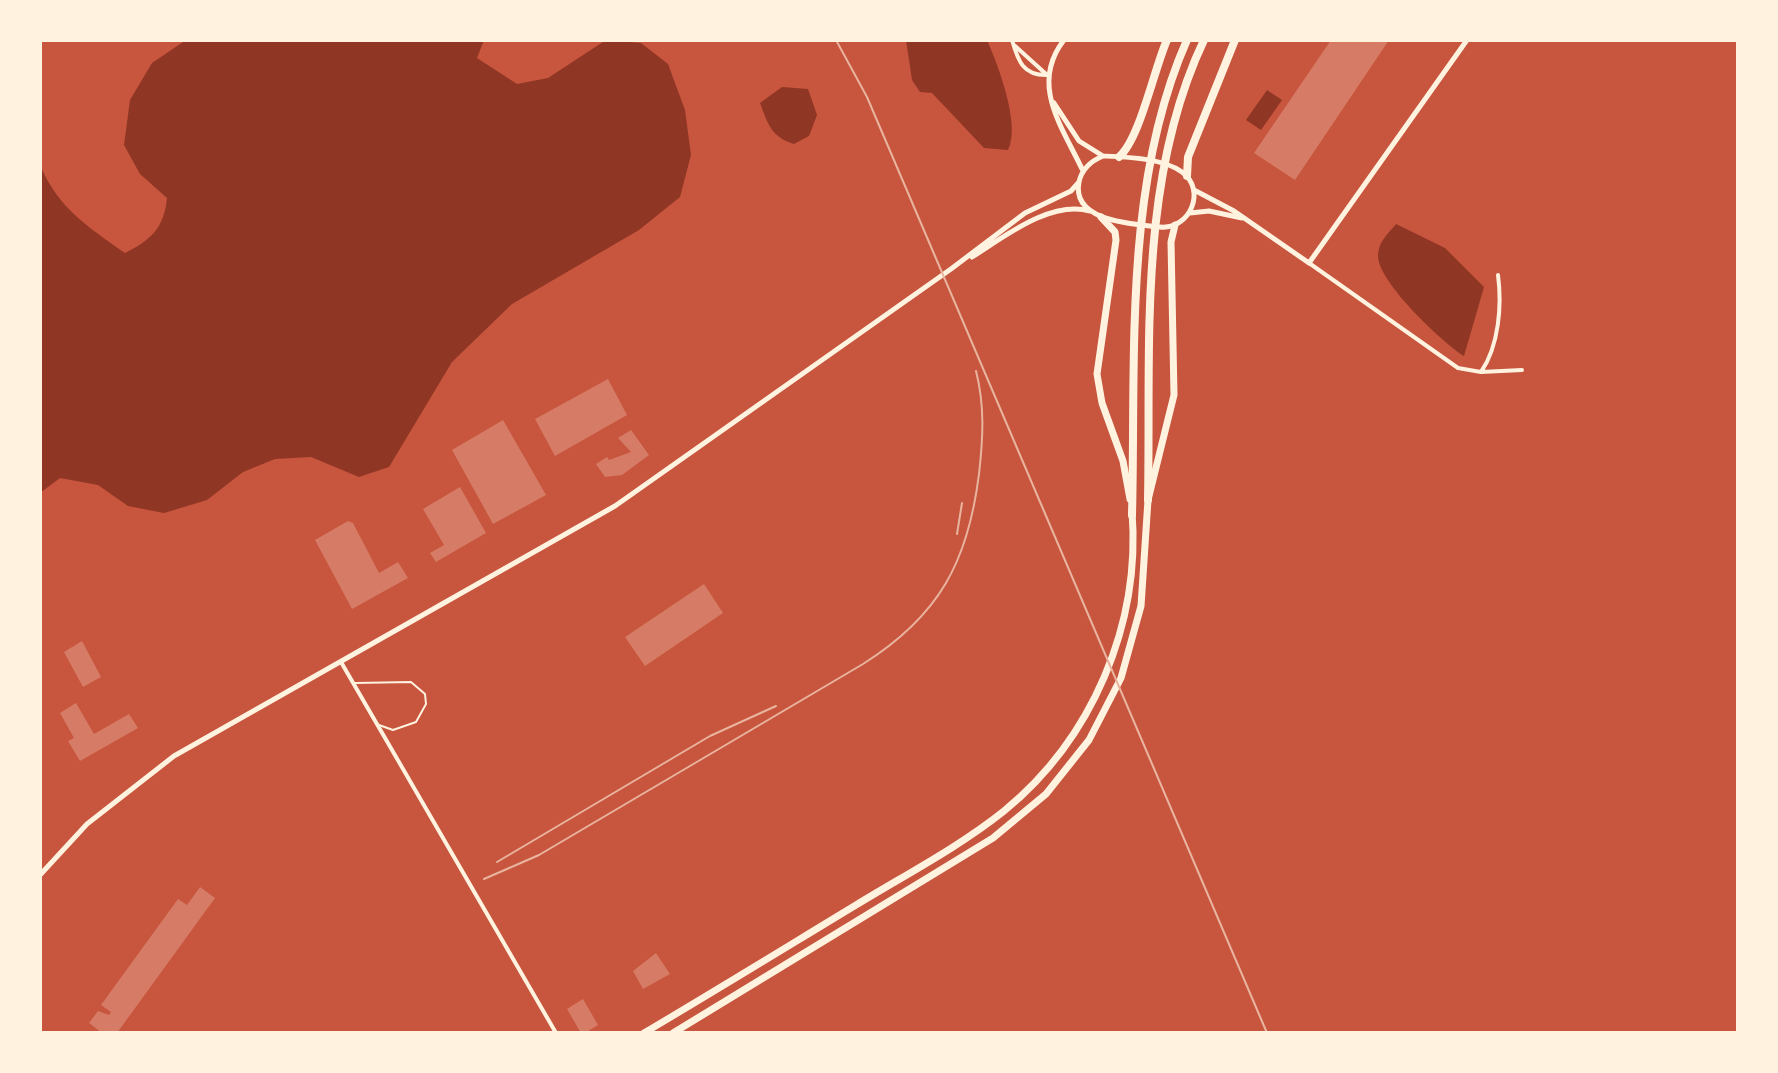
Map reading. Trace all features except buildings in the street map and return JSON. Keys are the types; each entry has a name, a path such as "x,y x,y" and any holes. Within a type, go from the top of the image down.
{"highway":[{"path":"1119,157 1133,141 1167,40"},
{"path":"1132,515 1140,239 1151,150 1165,92 1187,40"},
{"path":"1148,500 1155,241 1166,152 1182,94 1204,40"},
{"path":"1187,176 1188,157 1235,40"}],"main road":[{"path":"644,1033 995,817 1028,790 1060,755 1103,681 1115,649 1129,584 1132,515 1120,450 1099,387 1099,345 1116,240 1115,232 1101,217"},
{"path":"673,1033 967,856 1015,822 1072,764 1111,700 1124,669 1142,595 1148,500 1174,395 1171,242 1175,225"}],"street":[{"path":"1064,40 1056,51 1048,75 1054,116 1083,171"},
{"path":"1309,263 1467,40"},
{"path":"1013,42 1023,68 1035,76 1048,75"},
{"path":"1013,42 1048,75 1056,109 1089,151 1103,156 1167,165 1187,176 1194,190 1243,218 1458,368 1481,372 1522,370"},
{"path":"40,875 87,824 168,760 615,506 951,269 1025,213 1071,191 1083,171 1103,156"},
{"path":"1079,182 1081,199 1091,212"},
{"path":"1190,213 1194,190"},
{"path":"951,269 1026,224 1069,209 1160,227 1175,225 1190,213 1209,211 1243,218"},
{"path":"1481,372 1490,360 1501,300 1498,275"},
{"path":"341,662 556,1033"}],"lane":[{"path":"353,683 411,682 425,694 426,704 416,722 393,730 378,725"}],"shaded area":[{"path":"186,40 484,40 477,58 517,84 548,78 606,40 641,43 668,64 685,110 691,155 680,197 639,230 512,304 452,362 389,467 359,477 311,457 275,459 243,472 207,500 164,513 128,506 98,485 60,478 40,493 40,165 65,205 125,253 149,238 163,217 167,198 140,174 124,145 130,100 152,63"},
{"path":"906,40 987,40 1010,111 1012,126 1008,150 984,148 932,93 920,92 912,80"},
{"path":"782,87 808,89 817,115 809,136 794,144 775,133 760,103"},
{"path":"1267,90 1282,100 1261,130 1246,120"},
{"path":"1396,224 1445,248 1484,287 1464,356 1413,311 1388,281 1378,256 1384,238"}],"railway":[{"path":"836,40 867,97 1267,1033"},
{"path":"484,879 539,855 863,664 912,626 945,584 967,534 981,448 982,410 976,371"},
{"path":"957,534 962,503"},
{"path":"497,862 710,736 776,706"}]}
